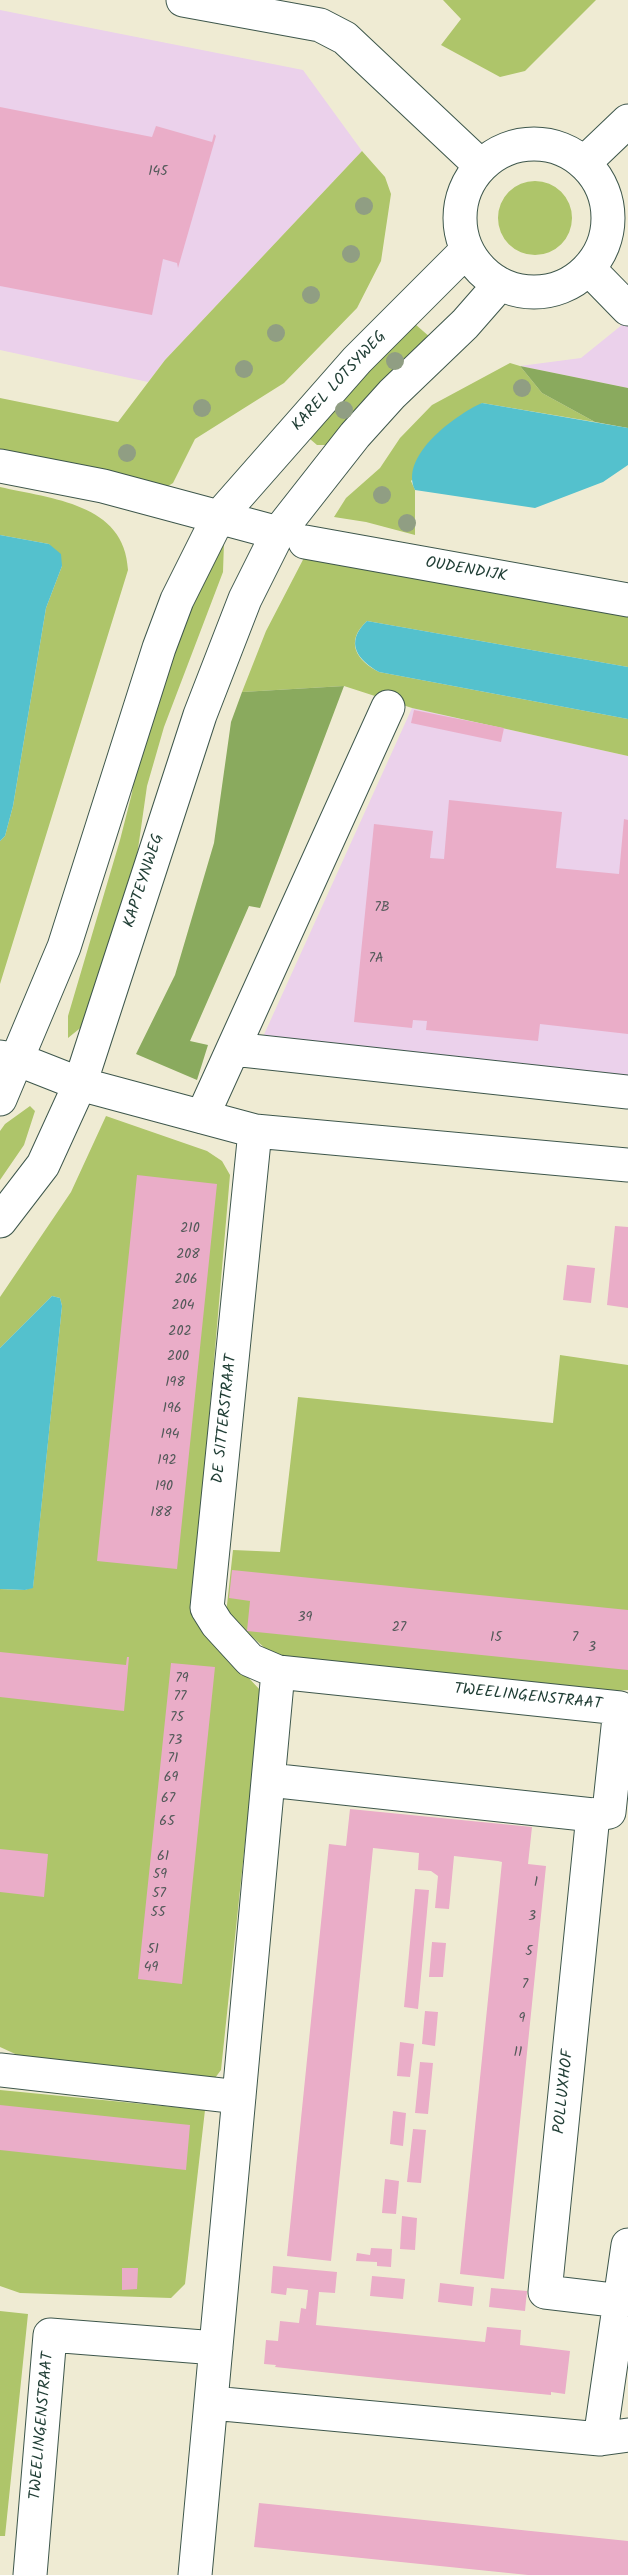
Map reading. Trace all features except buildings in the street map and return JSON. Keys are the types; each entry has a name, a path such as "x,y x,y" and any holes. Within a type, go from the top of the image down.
{"street":[{"path":"183,0 320,25 345,38 481,166"},
{"path":"584,162 628,121"},
{"path":"532,144 556,147 584,162 603,190 608,215 605,240 589,269 556,289 537,292 518,291 486,275 467,250 461,233 461,206 470,180 481,166 508,148 532,144"},
{"name":"KAREL LOTSYWEG","path":"218,518 357,360 467,250"},
{"path":"589,269 628,309"},
{"path":"291,537 355,435 392,394 465,324 500,284"},
{"name":"OUDENDIJK","path":"0,466 103,486 291,537 628,600"},
{"path":"0,1100 9,1059 64,947 177,600 218,518"},
{"name":"KAPTEYNWEG","path":"0,1221 43,1165 81,1084 200,715 245,599 291,537"},
{"path":"202,1117 295,907 388,707"},
{"path":"233,1049 628,1092"},
{"path":"9,1059 81,1084 255,1131 628,1165"},
{"name":"DE SITTERSTRAAT","path":"255,1131 207,1608 217,1624 250,1660 278,1672"},
{"path":"195,2575 278,1672"},
{"name":"TWEELINGENSTRAAT","path":"278,1672 620,1708 609,1812 593,1815"},
{"path":"269,1780 593,1815"},
{"name":"POLLUXHOF","path":"593,1815 545,2292 621,2301"},
{"path":"0,2070 239,2097"},
{"path":"212,2403 614,2437 621,2301 628,2245"},
{"name":"TWEELINGENSTRAAT","path":"30,2575 50,2335 216,2348"}],"shaded area":[{"path":"0,10 303,70 362,151 165,360 148,382 0,350"},
{"path":"628,320 628,388 520,366 581,358"},
{"path":"412,708 628,756 628,1101 252,1061"}],"green space":[{"path":"443,0 596,0 525,71 500,77 441,45 461,19"},
{"path":"362,151 385,177 391,194 381,261 357,308 284,383 195,439 173,483 165,488 0,459 0,398 118,422 165,360"},
{"path":"535,181 549,184 561,192 569,204 572,218 569,232 561,244 549,252 535,255 521,252 509,244 501,232 498,218 501,204 509,192 521,184"},
{"path":"415,324 431,338 330,442 326,445 317,445 310,439 310,427"},
{"path":"510,363 520,366 542,393 595,422 482,403 411,481 415,490 415,535 366,522 334,517 346,498 380,468 400,438 432,405"},
{"path":"520,366 628,388 628,428 595,422 542,393"},
{"path":"0,487 62,501 100,517 114,530 124,548 128,570 0,984 0,841 5,836 13,806 46,608 62,566 49,544 0,535"},
{"path":"224,542 223,572 164,727 147,786 138,849 119,928 84,1025 68,1038 68,1016 132,793 141,726 150,684"},
{"path":"307,552 628,615 628,667 367,621 356,636 355,643 359,657 379,672 628,719 628,756 412,708 344,686 242,692 266,631"},
{"path":"344,686 260,908 249,906 190,1041 208,1045 197,1080 136,1054 175,975 214,843 231,722 242,692"},
{"path":"30,1106 35,1111 24,1145 0,1180 0,1131 5,1124"},
{"path":"106,1116 207,1151 222,1161 230,1175 195,1582 194,1620 261,1691 221,2070 215,2078 24,2058 0,2047 0,1589 25,1590 33,1587 62,1306 60,1298 52,1296 0,1348 0,1297 71,1192"},
{"path":"560,1355 628,1365 628,1690 616,1691 274,1656 226,1614 233,1550 280,1552 298,1397 553,1423"},
{"path":"0,2090 205,2110 185,2284 171,2298 20,2293 0,2286"},
{"path":"0,2311 28,2314 5,2536 0,2536"}],"water":[{"path":"482,403 628,428 628,465 603,482 535,508 415,490 412,477 415,464 432,438 458,417"},
{"path":"0,535 49,544 61,554 62,566 46,608 13,806 5,836 0,841"},
{"path":"367,621 628,667 628,719 379,672 365,662 356,650 356,637"},
{"path":"52,1296 60,1298 62,1306 33,1588 0,1589 0,1348"}]}
